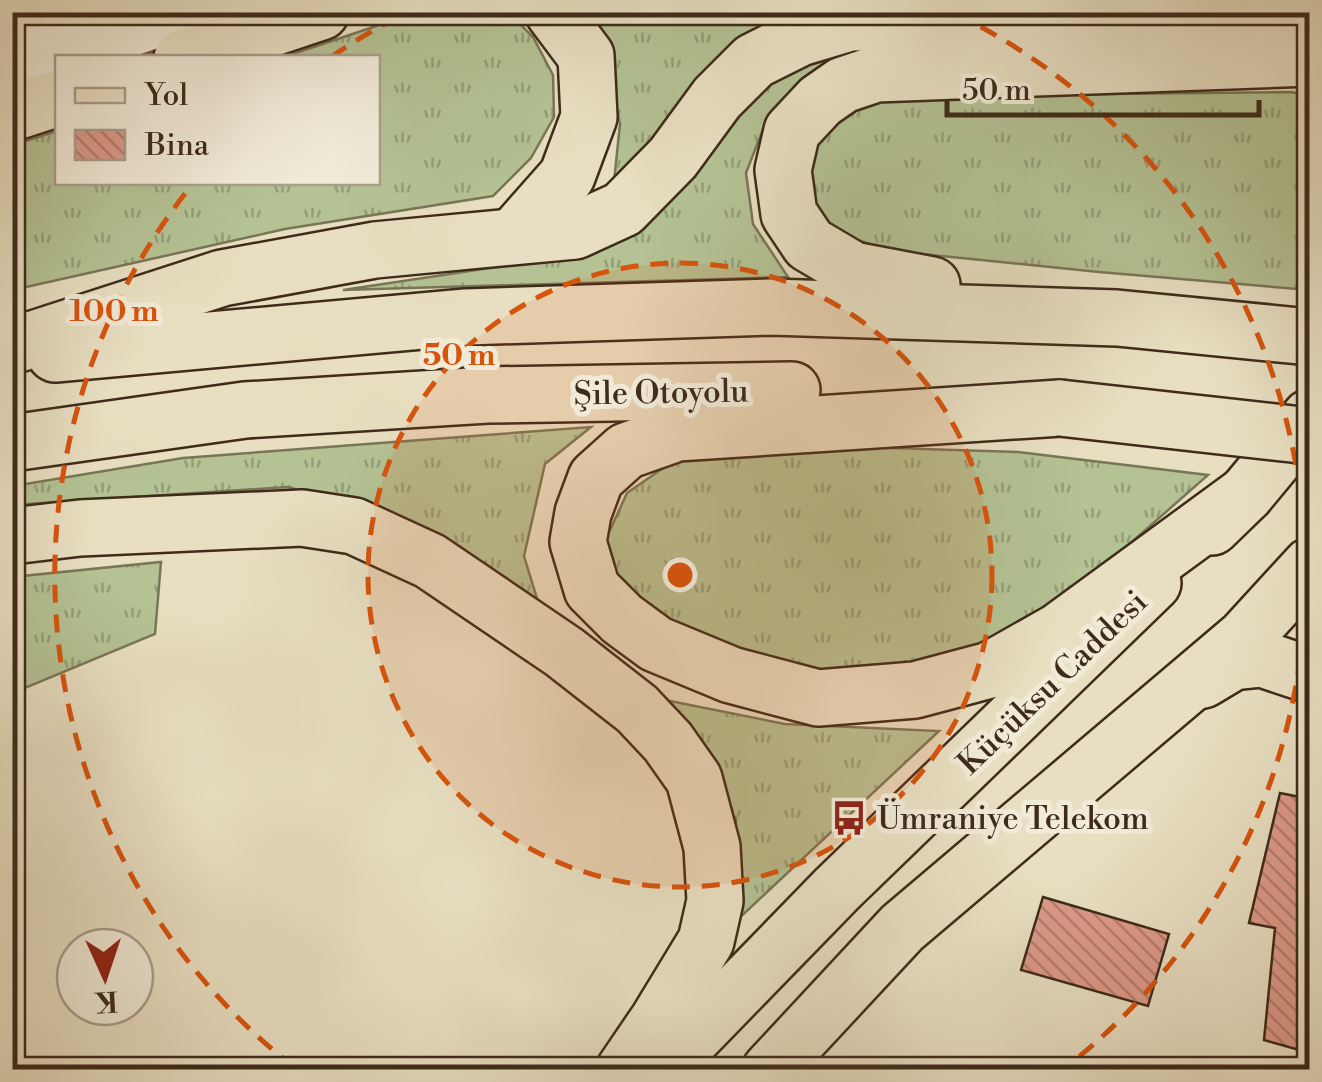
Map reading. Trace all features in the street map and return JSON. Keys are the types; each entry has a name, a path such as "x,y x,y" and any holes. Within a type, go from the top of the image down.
{"main road":[{"path":"191,55 321,12"},
{"path":"515,235 567,176 589,117 586,56 553,12"},
{"path":"12,346 222,278 374,250 576,231 623,209 673,158 717,98 754,61 800,38 850,23 1310,16"},
{"path":"1117,318 853,270 809,244 789,214 783,170 792,130 820,101 844,86 876,74 1310,58"},
{"path":"12,112 55,99"},
{"path":"12,357 466,317 772,307 1117,318 1310,338"},
{"name":"Şile Otoyolu","path":"12,443 244,410 487,395 790,390 1060,408 1310,436"},
{"path":"1060,408 677,433 626,451 596,478 583,513 578,542 592,589 622,619 656,644 731,675 818,698 914,690 990,670 1059,630 1246,494"},
{"name":"Küçüksu Caddesi","path":"661,1070 837,890 1246,494 1310,417"},
{"path":"12,536 80,528 302,518 354,526 430,561 564,652 637,709 668,742 694,779 712,847 715,901 706,942 624,1070"},
{"path":"770,1070 902,928 1244,638 1310,566"},
{"path":"1179,694 1234,662 1262,660 1310,675"}],"street":[{"path":"12,28 56,12"},
{"path":"58,55 183,12"},
{"path":"12,71 55,56"}],"green space":[{"path":"418,12 509,13 533,37 553,75 554,117 531,158 493,196 285,229 13,290 13,145 55,132 55,185 380,185 380,55 290,55"},
{"path":"576,13 794,13 612,201 620,124 604,50"},
{"path":"876,53 807,83 769,114 746,173 753,224 788,277 343,290 551,259 613,240 690,181 764,84 809,56"},
{"path":"1292,92 1309,97 1309,290 892,251 832,232 807,201 802,159 842,100"},
{"path":"591,427 545,464 524,556 542,615 422,526 288,487 13,505 13,486 183,458"},
{"path":"827,446 1018,452 1208,475 1018,642 898,672 792,678 624,606 600,552 627,493 682,455"},
{"path":"161,562 155,634 13,693 13,577"},
{"path":"650,697 785,724 939,731 734,923 736,819"}],"building":[{"path":"1280,793 1310,799 1310,1053 1264,1040 1275,928 1249,923"},
{"path":"1043,897 1169,934 1148,1006 1021,970"}],"place":[{"name":"Ümraniye Telekom","path":"849,818"}]}
